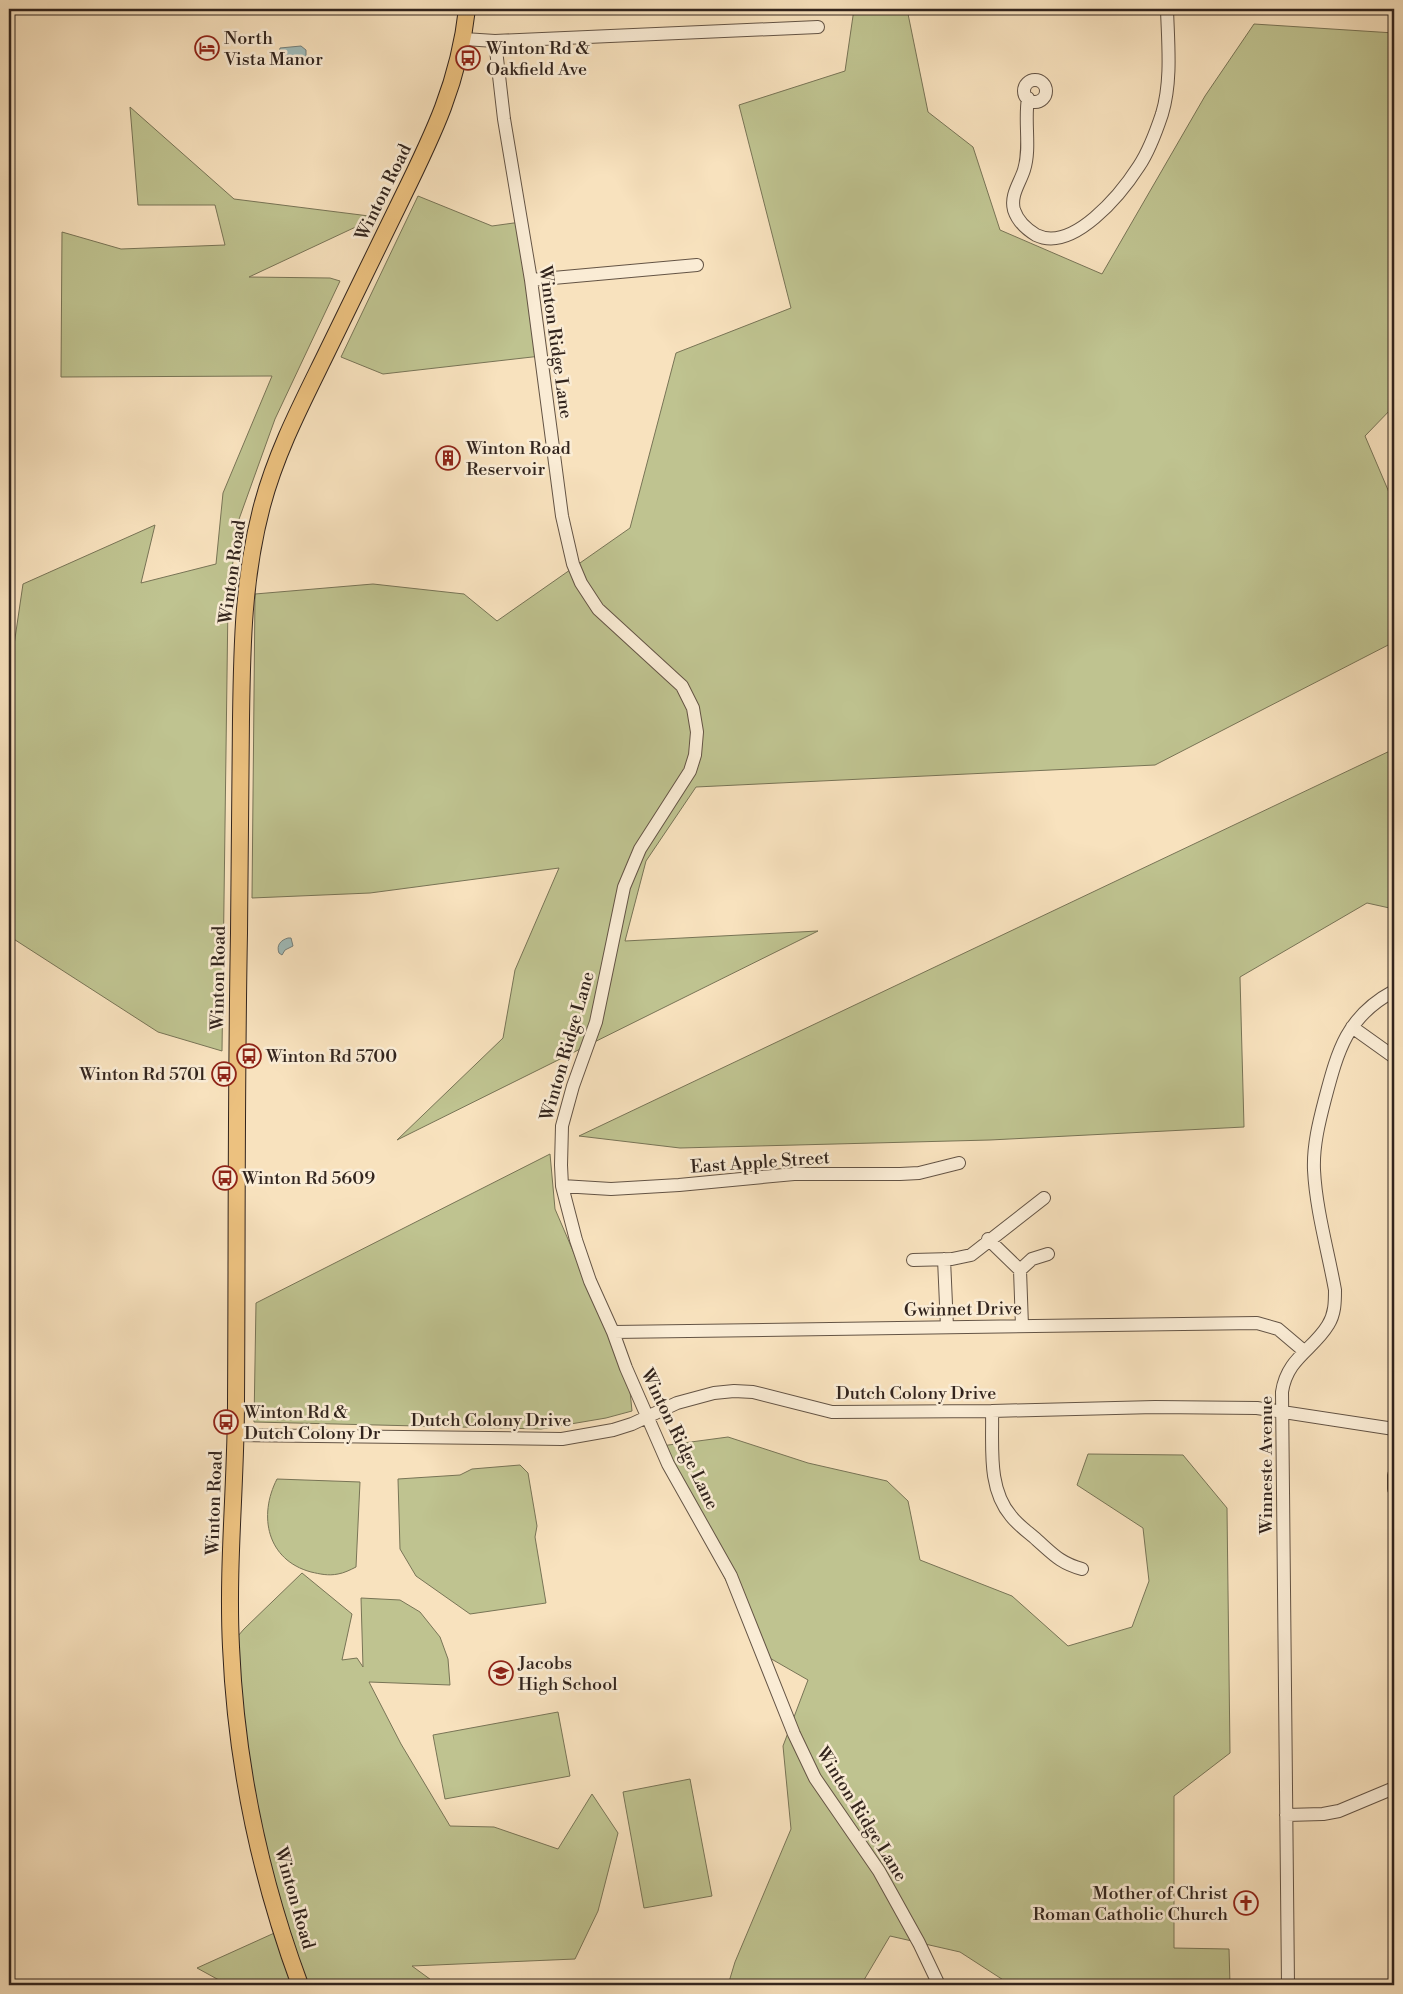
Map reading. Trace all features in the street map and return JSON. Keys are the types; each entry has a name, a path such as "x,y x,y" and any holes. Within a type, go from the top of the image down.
{"main road":[{"name":"Winton Road","path":"300,1985 281,1930 265,1871 246,1786 239,1738 231,1644 230,1595 236,1435 236,1056 243,628 250,557 265,496 288,432 437,128 464,39 467,9"}],"street":[{"path":"1028,98 1026,159 1024,171 1016,185 1014,209 1023,226 1034,234 1041,237 1054,238 1068,236 1101,213 1126,184 1139,167 1154,136 1162,113 1166,93 1167,9"},
{"path":"464,39 495,41 818,27"},
{"name":"Winton Ridge Lane","path":"495,41 504,119 531,280 562,516 574,564 581,582 598,609 682,686 694,708 697,732 695,756 690,771 640,850 624,887 596,1022 572,1086 562,1126 560,1165 562,1186 576,1240 590,1281 613,1332 626,1368 649,1416 668,1464 731,1576 794,1734 815,1778 879,1871 919,1943 939,1985"},
{"path":"531,280 697,264"},
{"name":"Winneste Avenue","path":"1288,1985 1282,1392 1286,1376 1304,1351 1328,1325 1335,1302 1335,1290 1316,1190 1314,1149 1336,1058 1352,1027 1373,1004 1394,991"},
{"path":"1352,1027 1394,1056"},
{"name":"East Apple Street","path":"562,1186 611,1189 679,1185 794,1174 900,1174 929,1171 959,1163"},
{"path":"912,1260 960,1258 971,1255 988,1239 1044,1198"},
{"path":"988,1239 1020,1270 1022,1326"},
{"path":"1020,1270 1032,1259 1048,1254"},
{"path":"944,1259 947,1327"},
{"name":"Gwinnet Drive","path":"613,1332 1264,1324 1278,1329 1304,1351"},
{"name":"Dutch Colony Drive","path":"236,1435 562,1440 613,1430 695,1397 734,1391 753,1392 832,1412 1155,1407 1257,1408 1394,1429"},
{"path":"992,1411 994,1472 999,1495 1004,1506 1018,1524 1065,1564 1082,1569"},
{"path":"1394,1475 1394,1489"},
{"path":"1286,1815 1322,1814 1339,1811 1394,1788"}],"green space":[{"path":"854,9 907,9 928,112 973,147 1000,230 1102,274 1205,96 1254,24 1394,33 1394,406 1365,436 1394,504 1394,642 1155,765 696,787 646,861 625,941 818,931 397,1140 503,1038 515,970 559,868 370,893 252,898 255,594 373,584 464,594 497,621 630,528 676,353 791,308 739,105 845,71"},
{"path":"130,107 234,199 377,217 249,277 330,278 340,281 275,419 238,522 228,601 222,1051 158,1032 9,936 9,679 23,584 155,525 141,583 216,564 223,493 272,376 61,377 62,232 121,249 225,245 215,205 138,205"},
{"path":"418,196 492,226 521,222 541,356 383,374 341,357"},
{"path":"1394,749 1394,909 1367,903 1240,977 1244,1127 990,1140 680,1148 579,1136"},
{"path":"550,1154 555,1209 629,1381 632,1411 606,1418 541,1429 254,1422 256,1303"},
{"path":"728,1437 808,1463 887,1481 908,1501 920,1560 1012,1596 1068,1646 1132,1627 1149,1581 1143,1528 1077,1485 1088,1454 1183,1455 1227,1508 1230,1753 1174,1796 1174,1948 1229,1949 1230,1985 1011,1985 960,1952 890,1936 861,1985 728,1985 735,1962 791,1829 783,1746 808,1680 761,1653 661,1446"},
{"path":"520,1465 528,1473 537,1526 535,1537 546,1603 470,1614 416,1576 400,1549 398,1479 460,1475 472,1469"},
{"path":"277,1479 360,1482 356,1567 340,1574 324,1575 296,1566 284,1558 270,1535 268,1522 268,1507"},
{"path":"302,1573 352,1614 342,1660 357,1658 363,1667 361,1598 400,1600 420,1612 440,1637 448,1659 450,1685 369,1682 401,1744 450,1826 494,1827 558,1849 592,1794 618,1833 598,1911 575,1959 412,1966 438,1985 228,1985 197,1968 281,1930 267,1880 231,1644"},
{"path":"558,1712 570,1776 445,1799 433,1735"},
{"path":"690,1779 712,1896 644,1908 623,1792"}],"water":[{"path":"301,46 306,50 306,57 298,60 278,61 280,48"},
{"path":"288,938 291,938 293,946 285,950 282,955 278,950 279,945"}],"place":[{"name":"North Vista Manor","path":"207,48"},
{"name":"Winton Rd & Oakfield Ave","path":"468,58"},
{"name":"Winton Road Reservoir","path":"448,458"},
{"name":"Winton Rd 5700","path":"249,1056"},
{"name":"Winton Rd 5701","path":"224,1074"},
{"name":"Winton Rd 5609","path":"225,1178"},
{"name":"Winton Rd & Dutch Colony Dr","path":"226,1422"},
{"name":"Jacobs High School","path":"501,1673"},
{"name":"Mother of Christ Roman Catholic Church","path":"1246,1903"}]}
